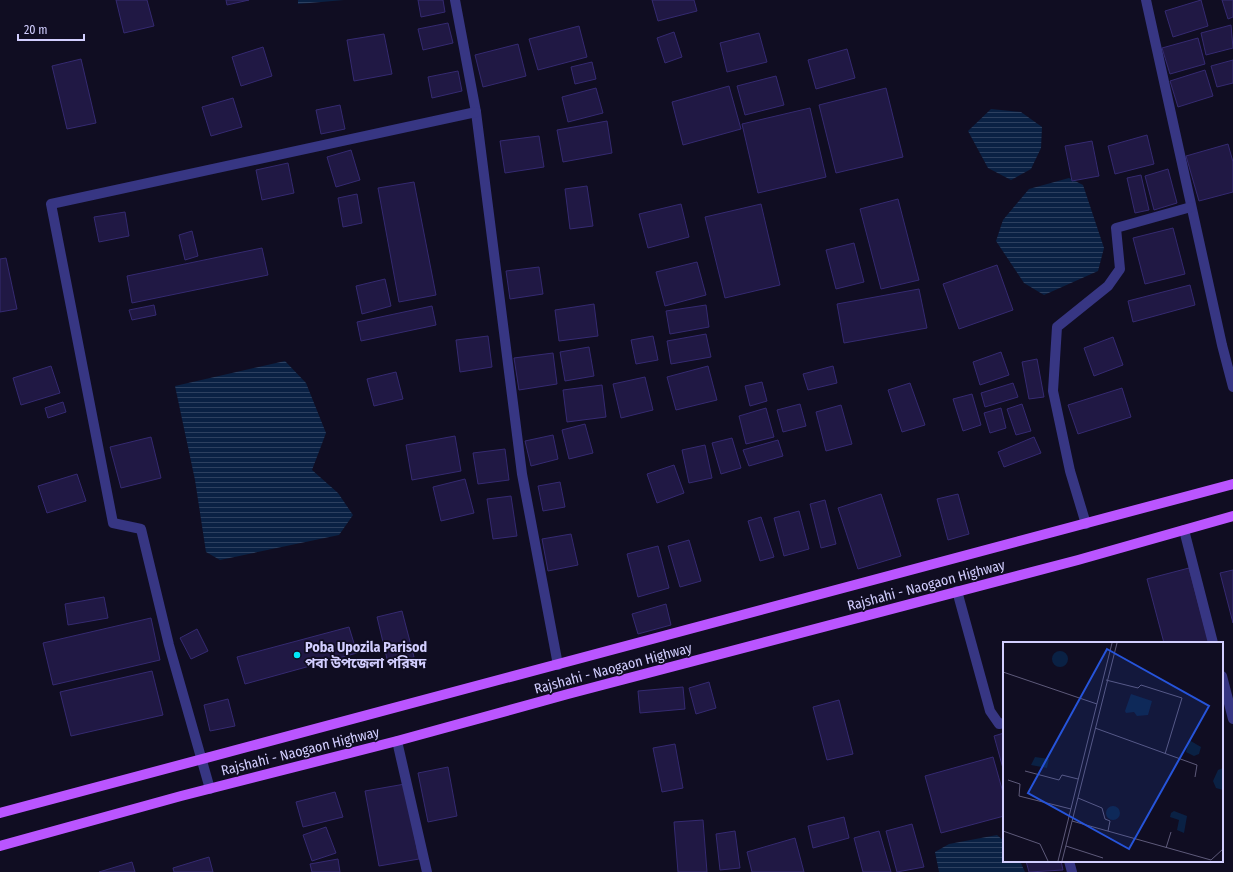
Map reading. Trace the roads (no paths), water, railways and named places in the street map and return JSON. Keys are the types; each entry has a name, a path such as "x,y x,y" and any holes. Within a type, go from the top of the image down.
{"main road":[{"name":"Rajshahi - Naogaon Highway","path":"0,813 1233,484"},
{"name":"Rajshahi - Naogaon Highway","path":"0,846 210,788 397,741 1233,516"}],"street":[{"path":"455,0 476,112 522,474 558,665"},
{"path":"1146,0 1222,345 1233,387"},
{"path":"210,788 168,645 141,529 113,523 51,204 476,112"},
{"path":"1086,524 1070,471 1053,391 1057,327 1108,286 1120,269 1116,228 1191,207"},
{"path":"1184,530 1213,642"},
{"path":"957,591 990,711 999,724 1003,723"},
{"path":"1223,680 1233,719"},
{"path":"397,741 427,872"},
{"path":"1069,862 1072,872"}],"water":[{"path":"298,0 344,0 298,4"},
{"path":"991,109 1021,112 1042,127 1041,148 1031,169 1011,180 988,168 968,131"},
{"path":"1069,178 1083,185 1104,248 1098,271 1044,295 1024,283 996,241 1003,220 1029,189"},
{"path":"285,361 306,383 326,433 312,470 338,493 353,515 339,535 220,560 206,552 195,480 175,386"},
{"path":"997,835 1003,840 1003,862 1020,862 1025,872 939,872 935,852 949,844"}],"place":[{"name":"Poba Upozila Parisod পবা উপজেলা পরিষদ","path":"297,655"}]}
